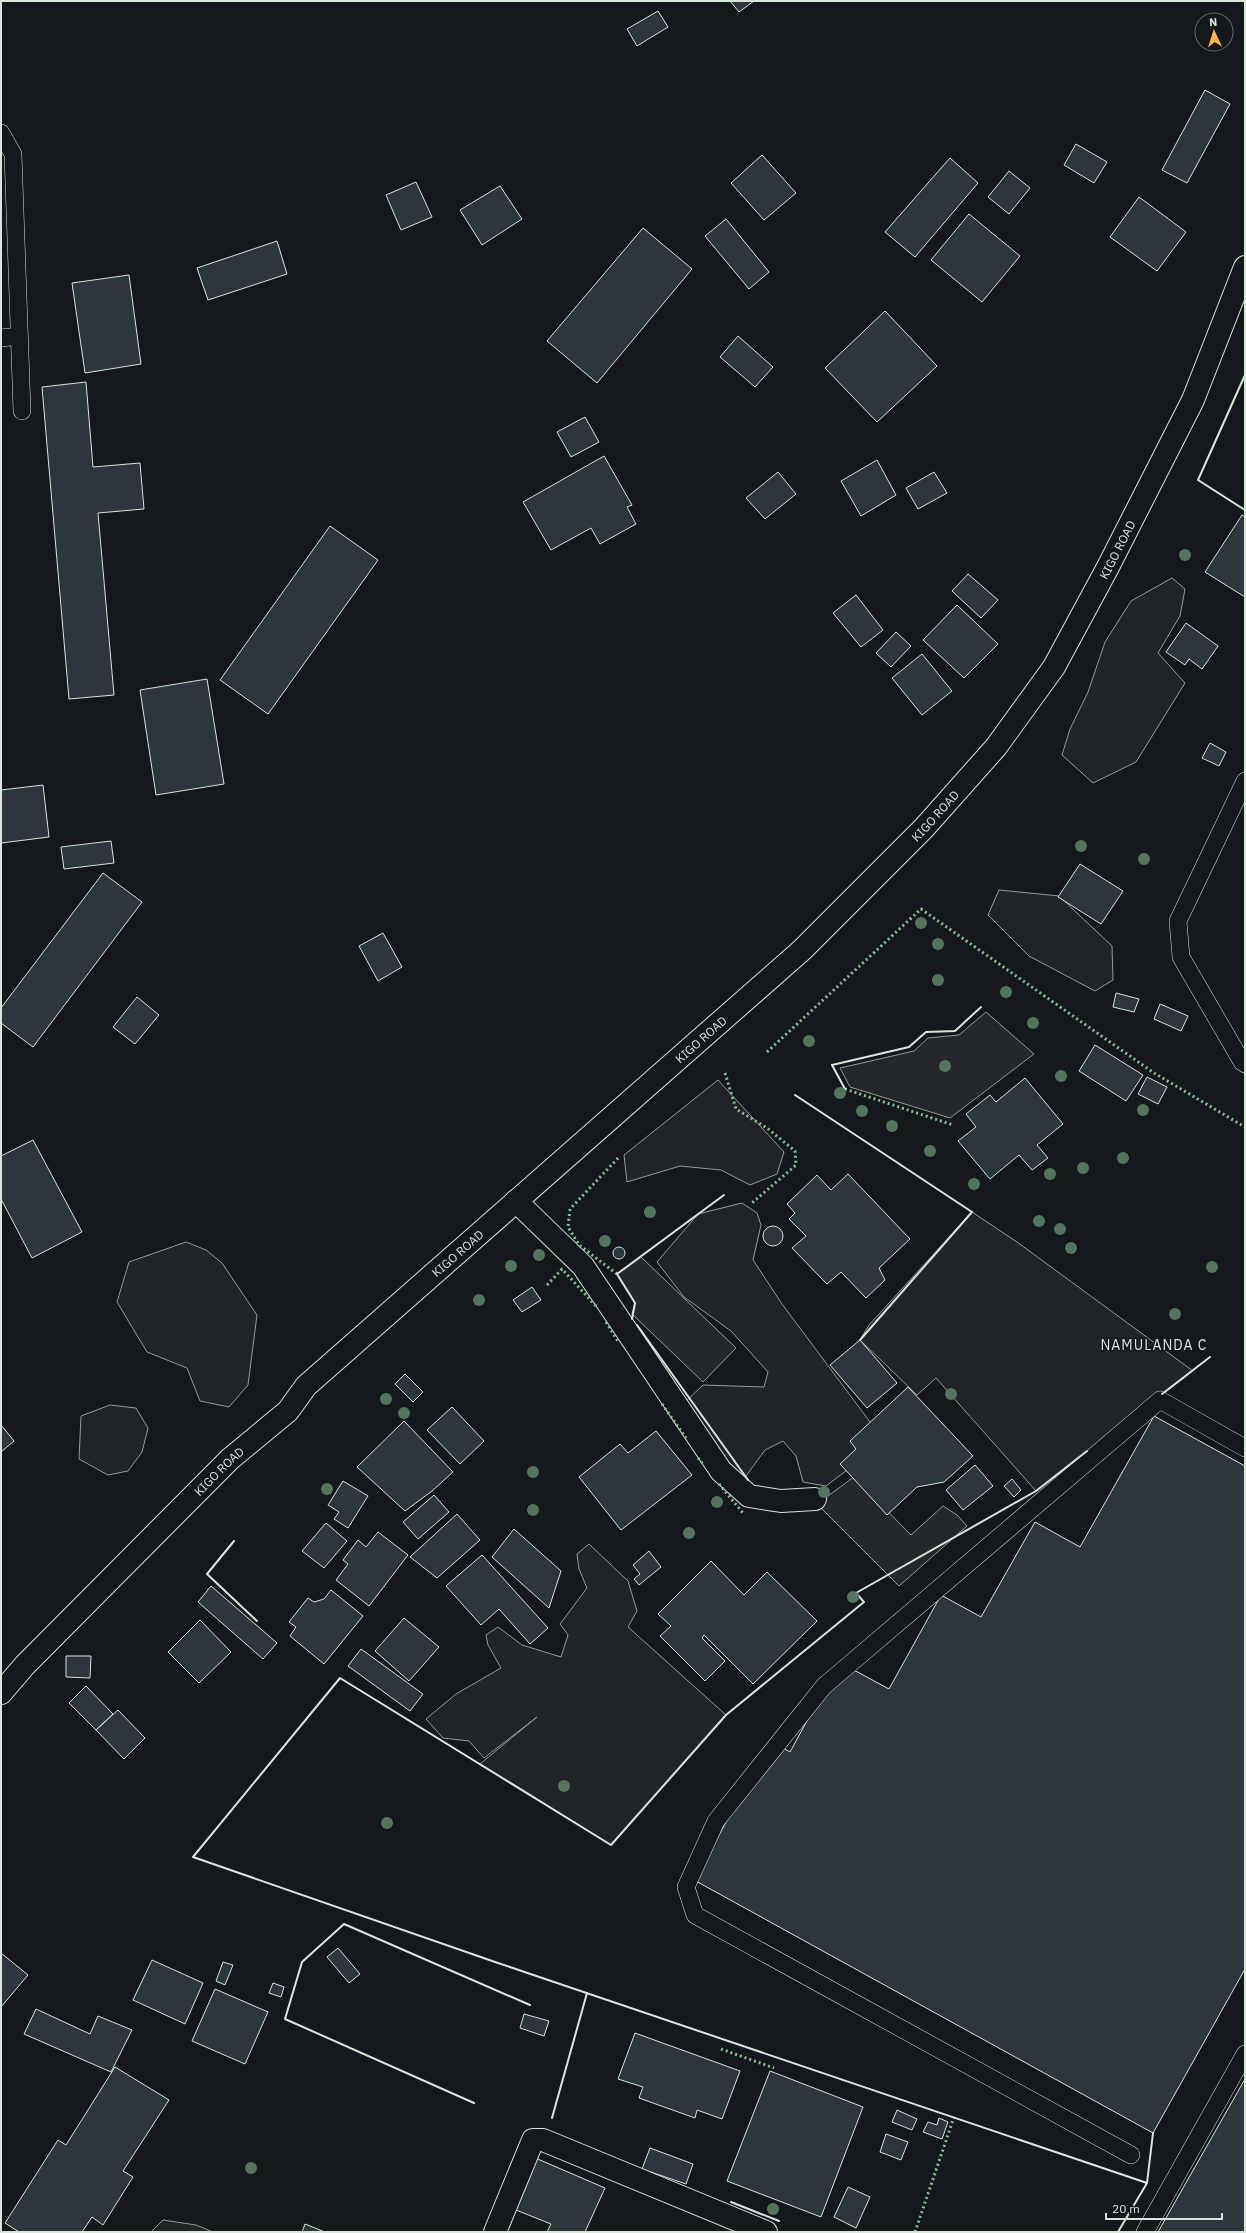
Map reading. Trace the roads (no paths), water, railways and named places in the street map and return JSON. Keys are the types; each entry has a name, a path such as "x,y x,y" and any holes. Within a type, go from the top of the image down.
{"street":[{"name":"KIGO ROAD","path":"1,1693 26,1665 230,1459 288,1411 306,1386 808,945 924,828 996,746 1054,667 1108,567 1193,400 1245,267"},
{"path":"516,1202 583,1266 721,1471 748,1496 780,1501 815,1500"},
{"path":"495,2232 533,2140 544,2140 766,2232"}],"lane":[{"path":"1,133 13,154 22,411"},
{"path":"1,338 19,336"},
{"path":"1245,781 1178,921 1181,957 1245,1064"},
{"path":"1130,2155 695,1915 686,1887 716,1821 824,1686 1160,1400 1245,1448"},
{"path":"1145,2232 1245,2054"}],"district":[{"name":"NAMULANDA C","path":"1154,1345"}]}
